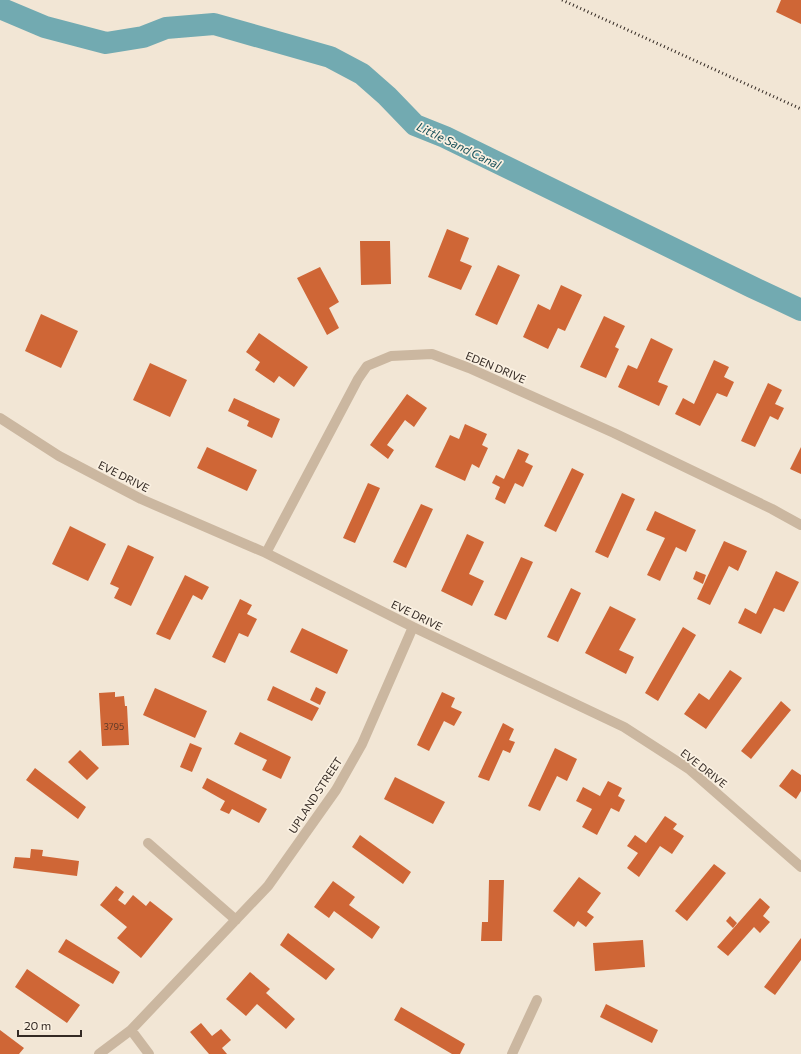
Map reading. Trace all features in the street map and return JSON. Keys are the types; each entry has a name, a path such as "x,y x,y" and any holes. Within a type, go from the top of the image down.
{"street":[{"name":"EDEN DRIVE","path":"266,553 358,379 367,366 391,356 432,354 469,368 614,432 772,509 801,525"},
{"name":"EVE DRIVE","path":"0,418 59,456 141,499 266,553 412,627 624,727 689,769 801,867"},
{"name":"UPLAND STREET","path":"99,1054 131,1030 268,886 336,790 362,744 412,627"},
{"path":"148,843 236,920"},
{"path":"512,1054 537,1000"},
{"path":"131,1030 149,1054"}],"building":[{"path":"781,0 801,0 801,24 776,12"},
{"path":"447,229 469,238 460,261 472,266 461,290 428,277"},
{"path":"360,241 390,241 391,284 361,285"},
{"path":"498,265 520,275 497,325 475,315"},
{"path":"320,267 339,302 329,308 339,328 327,335 297,278"},
{"path":"561,285 582,295 565,331 558,328 548,349 523,337 538,304 550,310"},
{"path":"41,314 78,331 61,368 25,351"},
{"path":"604,316 625,326 615,347 619,349 606,378 580,367"},
{"path":"259,333 308,367 294,387 279,376 274,383 255,370 260,362 246,352"},
{"path":"651,338 673,349 658,382 668,386 659,406 618,387 628,365 637,369"},
{"path":"714,360 729,367 724,377 734,382 727,397 717,393 700,426 675,414 683,398 694,404"},
{"path":"150,363 187,380 170,417 133,400"},
{"path":"768,383 782,390 775,404 784,408 778,420 770,416 755,447 741,441"},
{"path":"407,394 427,408 414,427 405,420 387,445 394,450 388,459 370,445"},
{"path":"234,398 280,419 272,438 247,426 249,421 228,411"},
{"path":"465,424 487,434 482,445 488,448 479,468 472,464 465,481 435,467 450,435 459,439"},
{"path":"207,447 257,470 247,491 197,468"},
{"path":"801,447 801,474 790,469"},
{"path":"518,449 529,454 525,462 533,466 523,487 515,483 505,504 495,499 500,487 492,483 496,475 504,479"},
{"path":"572,468 584,474 556,532 544,526"},
{"path":"368,483 380,488 355,543 343,538"},
{"path":"622,493 635,499 608,558 595,552"},
{"path":"421,504 433,509 406,568 393,562"},
{"path":"655,511 696,530 686,552 676,547 660,581 647,575 665,538 646,530"},
{"path":"70,526 106,544 88,581 52,564"},
{"path":"467,534 484,542 469,574 484,581 472,606 441,591"},
{"path":"724,541 747,551 738,571 729,566 710,605 697,599"},
{"path":"128,545 154,557 131,606 114,598 119,588 110,584"},
{"path":"521,557 533,562 506,620 494,615"},
{"path":"696,571 706,575 703,584 693,579"},
{"path":"776,571 799,582 784,612 774,608 761,634 738,623 745,608 756,614"},
{"path":"185,575 209,587 202,600 193,595 170,640 156,634"},
{"path":"571,588 581,593 558,642 547,637"},
{"path":"240,599 252,605 247,614 257,619 248,637 239,633 225,663 212,657"},
{"path":"610,606 636,619 619,650 634,657 626,674 585,653"},
{"path":"683,627 696,635 658,701 645,693"},
{"path":"302,628 348,650 337,674 290,652"},
{"path":"730,670 742,678 706,729 684,714 699,693 709,700"},
{"path":"273,686 319,708 312,721 267,700"},
{"path":"316,687 326,692 320,705 310,700"},
{"path":"155,688 207,711 195,738 143,715"},
{"path":"115,692 115,697 124,696 125,706 127,706 129,745 102,746 99,693"},
{"path":"442,692 455,698 451,707 462,712 454,726 444,721 429,751 417,745"},
{"path":"781,701 791,710 751,759 741,751"},
{"path":"503,723 514,729 509,740 515,742 510,753 503,750 489,781 478,777"},
{"path":"240,732 291,757 281,779 262,770 267,760 234,744"},
{"path":"190,743 202,748 192,772 180,767"},
{"path":"555,748 577,759 567,781 557,776 540,811 528,806"},
{"path":"80,750 99,768 87,780 68,762"},
{"path":"35,768 86,807 78,819 26,780"},
{"path":"792,769 801,775 801,791 796,799 779,786"},
{"path":"395,777 445,802 433,824 384,799"},
{"path":"207,778 267,809 259,823 232,809 229,814 220,810 225,801 202,788"},
{"path":"608,781 622,788 618,796 625,800 619,812 611,808 597,835 582,827 592,809 576,801 583,787 600,796"},
{"path":"665,816 677,824 673,829 684,836 672,854 660,846 639,877 627,868 638,853 627,846 635,835 646,843"},
{"path":"360,835 411,872 403,884 352,847"},
{"path":"31,849 43,850 42,856 79,861 77,876 13,868 15,857 30,858"},
{"path":"714,864 726,873 687,921 675,911"},
{"path":"579,877 601,893 587,912 594,917 586,927 578,921 574,927 553,911"},
{"path":"489,880 504,880 502,941 481,941 482,922 488,922"},
{"path":"333,881 355,897 349,905 380,927 372,939 334,911 329,918 314,907"},
{"path":"116,886 124,892 118,900 125,905 133,895 146,906 150,901 173,919 141,958 117,938 127,927 100,905"},
{"path":"760,898 770,907 763,916 770,922 760,933 754,927 728,956 717,947"},
{"path":"730,916 737,923 733,928 726,921"},
{"path":"288,933 335,969 326,980 280,945"},
{"path":"801,938 801,960 775,995 764,987"},
{"path":"66,939 120,972 113,984 58,952"},
{"path":"643,940 645,967 595,971 593,943"},
{"path":"27,969 80,1005 67,1023 15,987"},
{"path":"250,972 270,989 266,993 295,1019 286,1029 257,1004 246,1016 226,999"},
{"path":"606,1004 658,1030 652,1043 600,1017"},
{"path":"401,1007 465,1044 460,1054 452,1054 394,1020"},
{"path":"201,1023 212,1036 221,1029 231,1040 222,1048 227,1054 209,1054 190,1032"},
{"path":"0,1030 24,1048 19,1054 0,1054"}],"waterway":[{"name":"Little Sand Canal","path":"0,8 45,27 106,43 143,37 166,28 214,24 330,57 362,74 387,96 415,125 445,137 801,310"}],"railway":[{"path":"562,0 801,109"}]}
